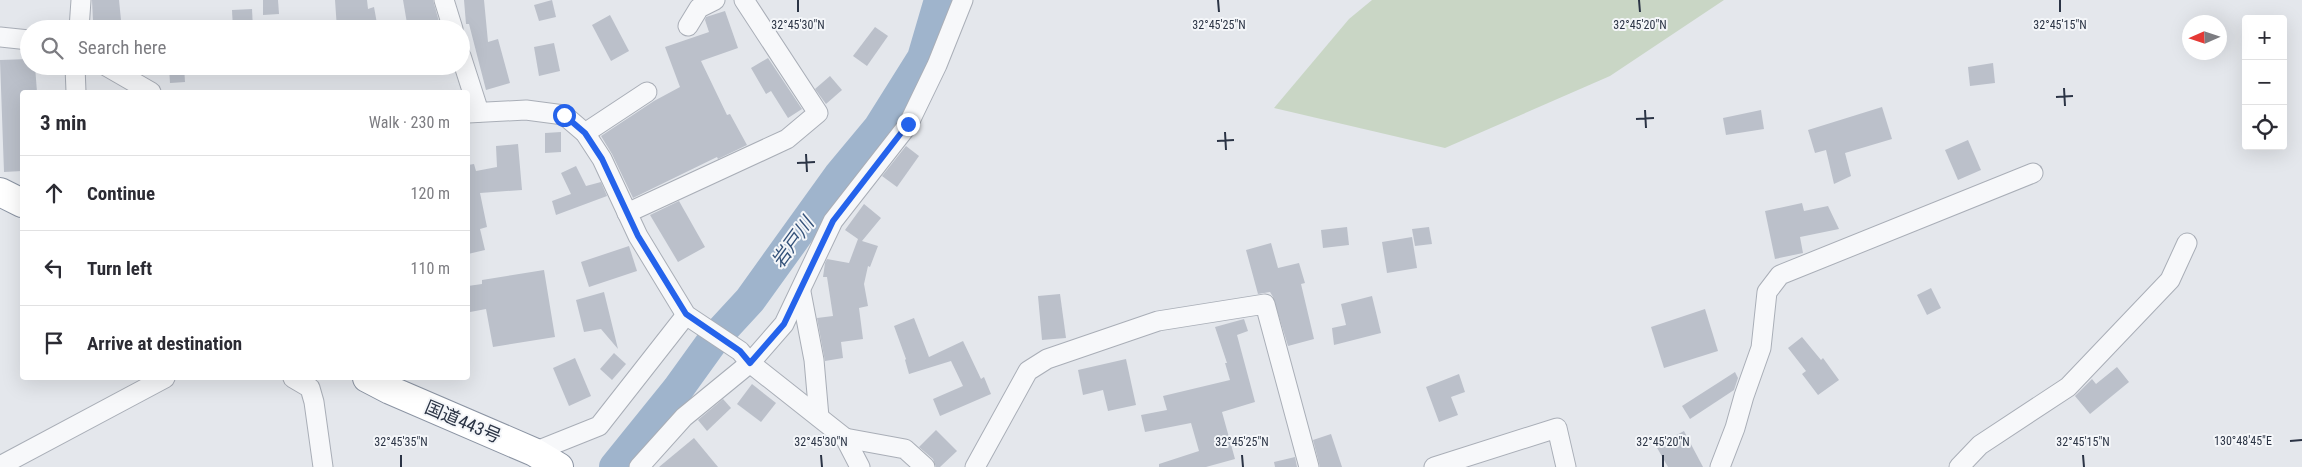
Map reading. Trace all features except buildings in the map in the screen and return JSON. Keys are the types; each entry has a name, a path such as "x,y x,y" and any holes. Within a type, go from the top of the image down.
{"highway":[{"path":"0,192 20,202"},
{"name":"国道443号","path":"371,380 548,461"}],"street":[{"path":"79,20 81,0"},
{"path":"444,0 450,20"},
{"path":"688,26 698,8 716,0"},
{"path":"627,214 787,139 818,113 744,0"},
{"path":"639,467 684,417 745,357 784,324 801,292 833,221 908,124 936,65 963,0"},
{"path":"0,37 20,39"},
{"path":"75,75 76,90"},
{"path":"122,75 148,90"},
{"path":"465,75 468,90"},
{"path":"585,133 647,92"},
{"path":"470,99 473,113 526,110 564,115 585,133 602,159 638,236 686,314 745,357 845,438 860,467"},
{"path":"1720,467 1736,428 1744,396 1761,348 1766,292 1780,275 2034,172"},
{"path":"1959,467 1980,445 2068,387 2170,280 2187,243"},
{"path":"801,292 814,360 819,417"},
{"path":"975,467 1028,371 1047,359 1158,321 1265,304 1309,467"},
{"path":"548,461 599,426 686,314"},
{"path":"0,466 160,380"},
{"path":"296,380 310,388 314,402 323,467"},
{"path":"1434,467 1557,428 1566,467"},
{"path":"845,438 905,449 925,467"}],"green space":[{"path":"1372,0 1724,0 1610,76 1445,148 1274,108 1349,19"}],"waterway":[{"name":"岩戸川","path":"615,467 678,389 714,339 750,300 839,176 879,128 923,58 940,0"}],"route":[{"path":"564,115 585,133 602,159 638,236 686,314 740,351 750,363 784,324 833,221 908,124"}]}
